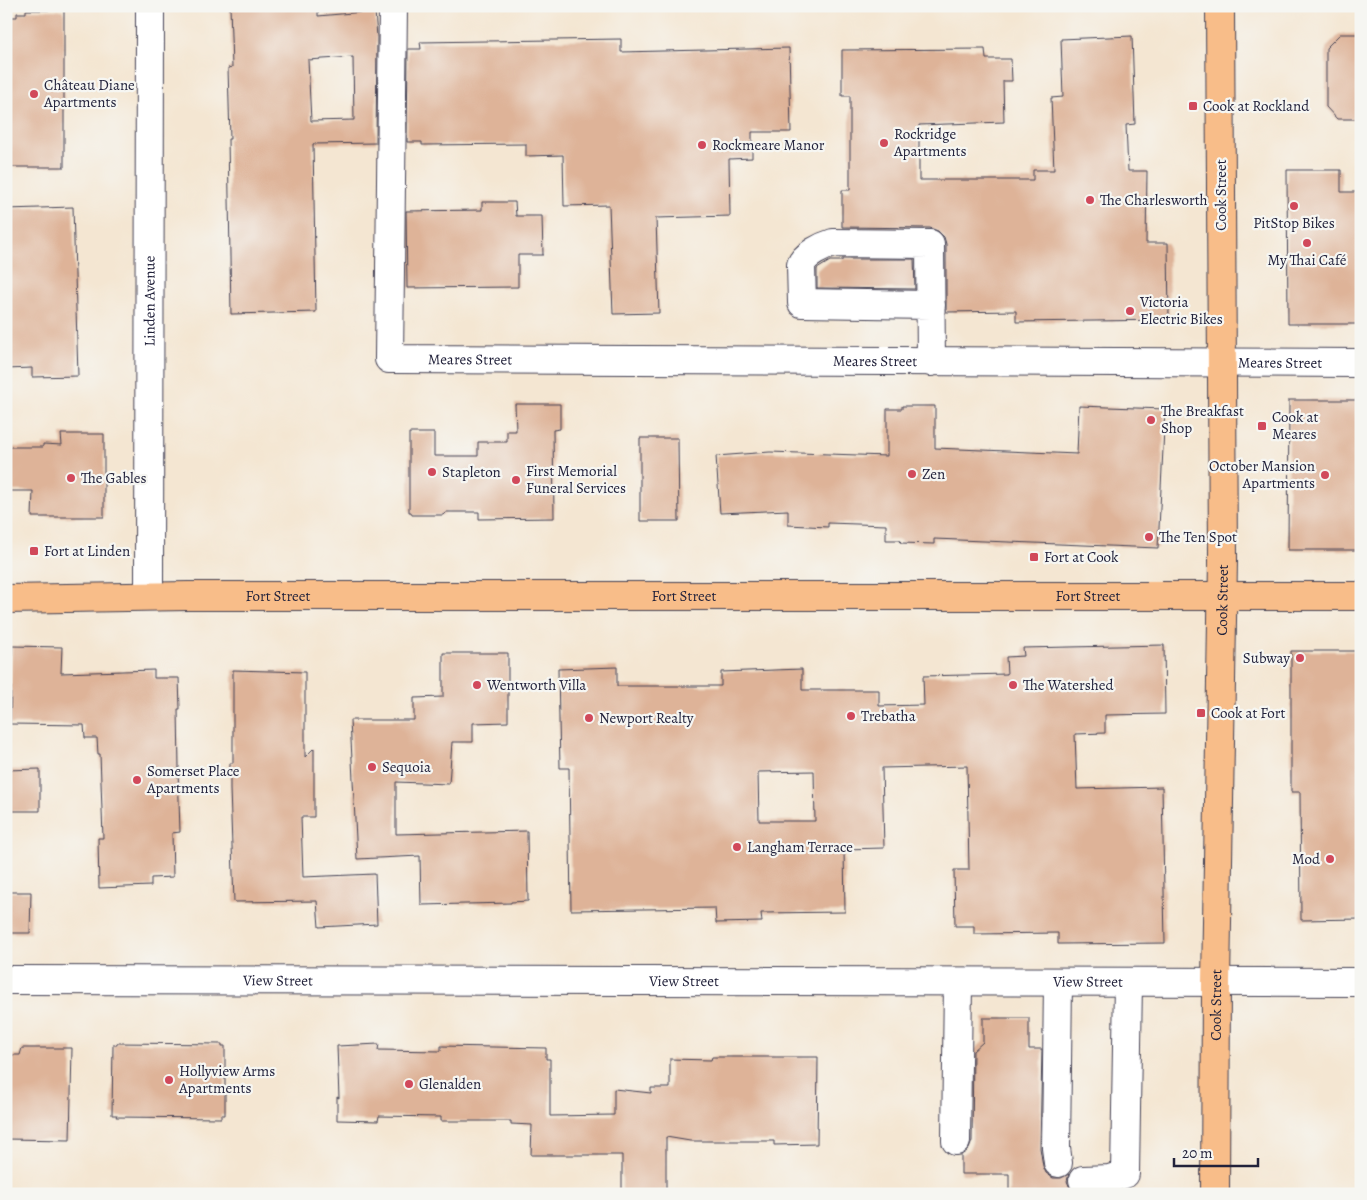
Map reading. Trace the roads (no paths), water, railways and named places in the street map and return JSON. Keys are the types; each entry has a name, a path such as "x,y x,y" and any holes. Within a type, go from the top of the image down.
{"main road":[{"name":"Cook Street","path":"1215,1194 1216,983 1223,596 1220,6"},
{"name":"Fort Street","path":"6,599 149,596 1361,596"}],"street":[{"name":"Linden Avenue","path":"149,596 150,6"},
{"name":"Meares Street","path":"392,6 389,359 1361,363"},
{"path":"930,305 802,303 802,261 826,245 833,243 930,244 931,362"},
{"name":"View Street","path":"6,980 1361,982"},
{"path":"956,1141 958,982"},
{"path":"1058,982 1056,1148 1058,1163"},
{"path":"1083,1180 1109,1179 1125,1174 1128,982"}],"place":[{"name":"Château Diane Apartments","path":"34,94"},
{"name":"Cook at Rockland","path":"1193,106"},
{"name":"Rockridge Apartments","path":"884,143"},
{"name":"Rockmeare Manor","path":"702,145"},
{"name":"The Charlesworth","path":"1090,200"},
{"name":"PitStop Bikes","path":"1294,206"},
{"name":"My Thai Café","path":"1307,243"},
{"name":"Victoria Electric Bikes","path":"1130,311"},
{"name":"The Breakfast Shop","path":"1151,420"},
{"name":"Cook at Meares","path":"1262,426"},
{"name":"Stapleton","path":"432,472"},
{"name":"Zen","path":"912,474"},
{"name":"October Mansion Apartments","path":"1325,475"},
{"name":"The Gables","path":"71,478"},
{"name":"First Memorial Funeral Services","path":"516,480"},
{"name":"The Ten Spot","path":"1149,537"},
{"name":"Fort at Linden","path":"34,551"},
{"name":"Fort at Cook","path":"1034,557"},
{"name":"Subway","path":"1300,658"},
{"name":"Wentworth Villa","path":"477,685"},
{"name":"The Watershed","path":"1013,685"},
{"name":"Cook at Fort","path":"1201,713"},
{"name":"Trebatha","path":"851,716"},
{"name":"Newport Realty","path":"589,718"},
{"name":"Sequoia","path":"372,767"},
{"name":"Somerset Place Apartments","path":"137,780"},
{"name":"Langham Terrace","path":"737,847"},
{"name":"Mod","path":"1330,859"},
{"name":"Hollyview Arms Apartments","path":"169,1080"},
{"name":"Glenalden","path":"409,1084"}]}
